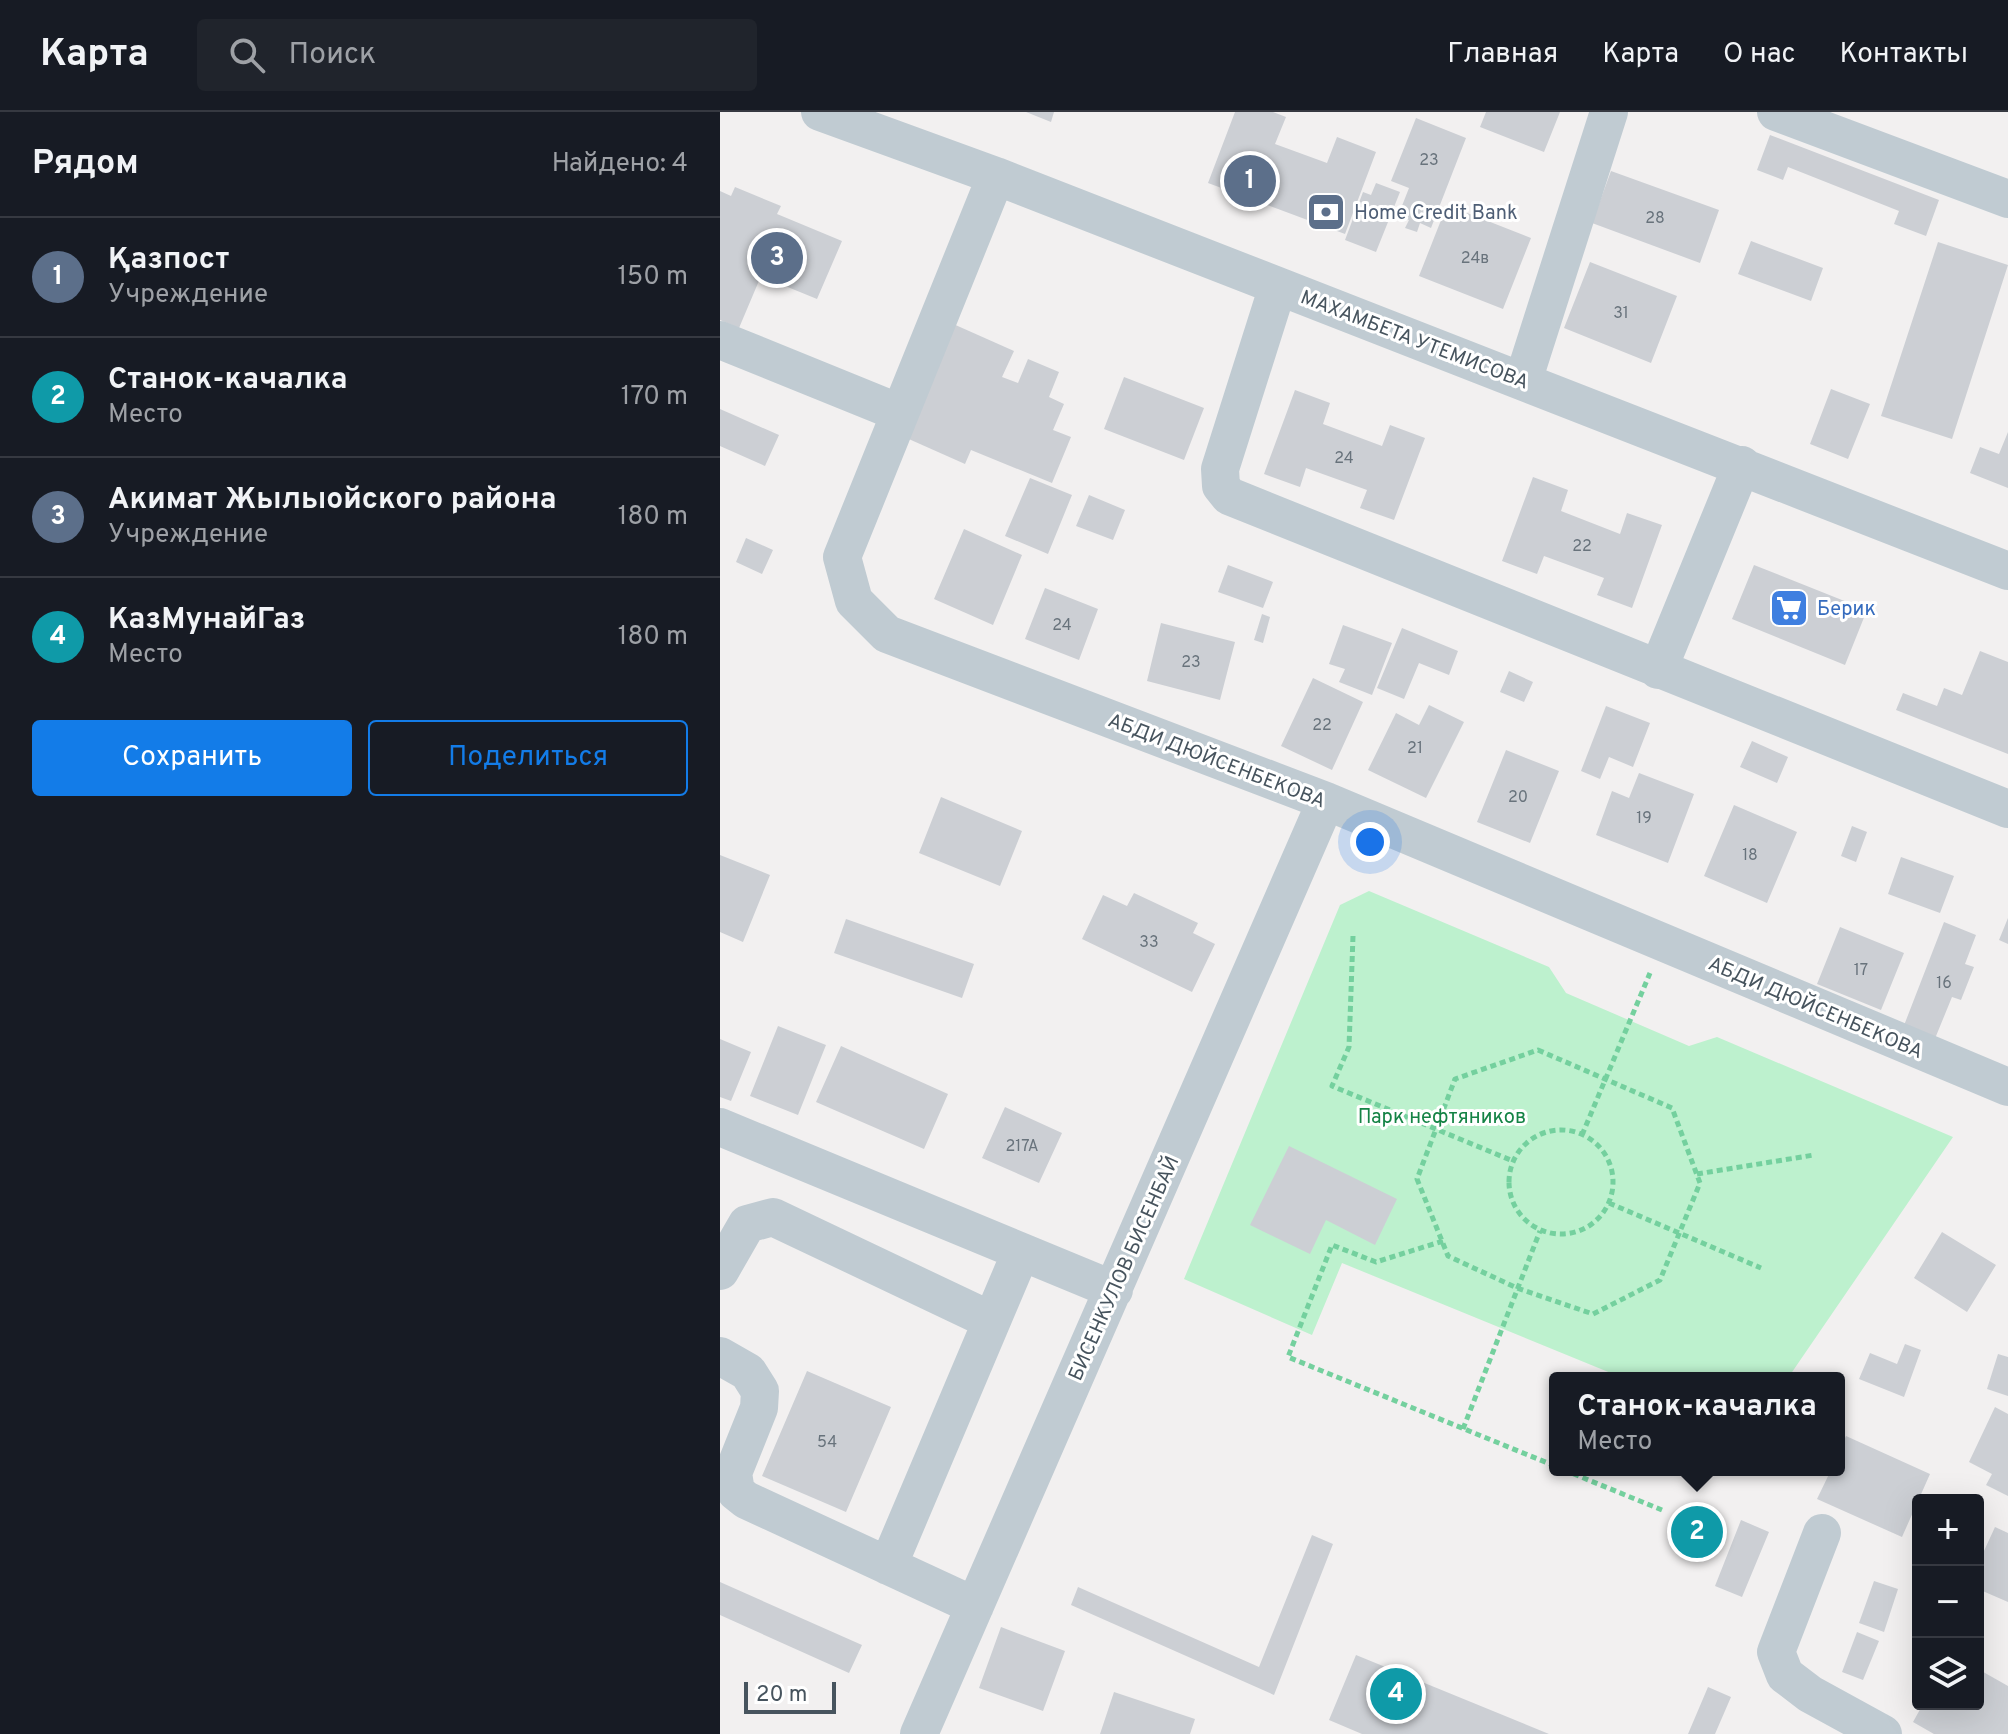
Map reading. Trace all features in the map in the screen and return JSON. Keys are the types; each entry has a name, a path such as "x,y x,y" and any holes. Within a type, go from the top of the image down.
{"street":[{"name":"МАХАМБЕТА УТЕМИСОВА","path":"820,112 996,176 2008,571"},
{"path":"1523,381 1609,112"},
{"path":"1776,112 2008,199"},
{"name":"АБДИ ДЮЙСЕНБЕКОВА","path":"996,176 842,557 854,601 887,634 1326,801 2008,1087"},
{"path":"1278,286 1220,469 1221,486 1229,496 2008,809"},
{"path":"720,340 900,413"},
{"path":"1658,670 1742,465"},
{"name":"БИСЕНКУЛОВ БИСЕНБАЙ","path":"919,1734 1326,801"},
{"path":"720,1127 1114,1290"},
{"path":"720,1271 747,1224 773,1217 990,1320"},
{"path":"888,1566 1021,1252"},
{"path":"720,1356 748,1372 760,1391 759,1408 733,1473 736,1492 975,1606"},
{"path":"1822,1533 1776,1652 1785,1675 1810,1694 1883,1734"}],"path":[{"path":"1353,936 1349,1047 1332,1086 1513,1161"},
{"path":"1582,1135 1663,942"},
{"path":"1538,1050 1605,1079 1672,1108 1700,1183 1660,1280 1593,1314 1517,1288 1448,1256 1417,1179 1455,1079 1538,1050"},
{"path":"1567,1130 1582,1135 1598,1145 1608,1159 1613,1177 1609,1203 1592,1225 1576,1233 1540,1231 1515,1209 1510,1193 1513,1161 1528,1142 1550,1131 1567,1130"},
{"path":"1697,1174 1814,1155"},
{"path":"1609,1203 1761,1268"},
{"path":"1463,1429 1540,1231"},
{"path":"1443,1241 1376,1262 1332,1245 1288,1357 1549,1464"},
{"path":"1579,1476 1662,1510"}],"green space":[{"name":"Парк нефтяников","path":"1369,891 1549,967 1566,993 1689,1046 1717,1037 1953,1137 1792,1372 1608,1372 1342,1263 1312,1335 1184,1279 1340,905"}],"building":[{"path":"1026,112 1054,112 1051,122"},
{"path":"1235,112 1273,112 1286,117 1275,144 1327,163 1337,137 1376,152 1345,234 1208,183"},
{"path":"1486,112 1560,112 1544,152 1480,127"},
{"path":"1416,118 1466,138 1431,228 1420,223 1417,232 1405,228 1409,220 1398,216 1409,188 1391,181"},
{"path":"1770,135 1939,200 1926,236 1894,224 1899,211 1788,167 1783,180 1757,170"},
{"path":"1611,171 1719,210 1700,263 1592,223"},
{"path":"1376,183 1400,192 1376,252 1345,240 1363,192 1371,195"},
{"path":"735,187 781,206 777,214 842,241 817,299 761,276 739,328 720,320 720,191 731,196"},
{"path":"1447,205 1531,238 1503,309 1419,276"},
{"path":"1751,241 1823,268 1811,301 1738,274"},
{"path":"1938,242 2008,265 1952,439 1881,416"},
{"path":"1590,262 1677,296 1651,363 1564,328"},
{"path":"951,323 1014,351 1002,377 1018,383 1028,359 1059,372 1049,397 1064,404 1053,430 1071,437 1052,483 971,450 965,464 902,436"},
{"path":"1124,377 1204,408 1184,460 1104,429"},
{"path":"1831,389 1870,404 1848,459 1810,444"},
{"path":"1295,390 1330,403 1323,424 1382,446 1390,425 1425,438 1394,520 1360,508 1367,490 1306,468 1300,487 1264,474"},
{"path":"720,409 779,435 765,466 720,446"},
{"path":"2008,432 2008,488 1970,473 1980,447 1999,454"},
{"path":"1533,477 1568,490 1561,511 1620,534 1627,513 1662,525 1632,608 1597,595 1604,578 1544,556 1537,574 1502,561"},
{"path":"1030,478 1072,495 1048,554 1005,536"},
{"path":"1089,495 1125,510 1113,540 1076,526"},
{"path":"964,529 1022,555 993,625 934,599"},
{"path":"746,538 773,550 762,574 736,562"},
{"path":"1228,565 1273,582 1263,608 1218,592"},
{"path":"1754,565 1867,610 1845,665 1732,619"},
{"path":"1045,588 1098,609 1079,660 1025,639"},
{"path":"1262,614 1270,617 1263,643 1254,640"},
{"path":"1161,623 1235,642 1220,700 1147,681"},
{"path":"1343,625 1392,643 1372,695 1339,682 1345,669 1329,664"},
{"path":"1402,628 1458,651 1449,675 1419,663 1404,699 1377,688"},
{"path":"1980,651 2008,662 2008,754 1896,710 1903,693 1937,706 1944,688 1962,695"},
{"path":"1509,671 1533,682 1524,702 1500,692"},
{"path":"1313,678 1363,702 1332,770 1281,746"},
{"path":"1429,705 1464,722 1426,798 1368,770 1396,713 1419,725"},
{"path":"1606,706 1650,723 1633,767 1609,757 1600,779 1581,771"},
{"path":"1752,741 1788,757 1777,783 1740,767"},
{"path":"1506,750 1559,771 1530,843 1477,822"},
{"path":"1639,773 1694,794 1668,863 1596,835 1612,791 1629,798"},
{"path":"941,797 1022,831 1000,886 919,853"},
{"path":"1734,805 1797,832 1767,903 1704,876"},
{"path":"1852,826 1867,832 1856,862 1841,856"},
{"path":"720,855 770,875 743,942 720,932"},
{"path":"1901,857 1954,876 1940,913 1888,894"},
{"path":"1134,893 1198,923 1193,933 1215,944 1192,992 1082,939 1103,895 1127,906"},
{"path":"2008,918 2008,944 1999,940"},
{"path":"846,919 974,964 962,998 834,953"},
{"path":"1944,922 1976,935 1965,964 1974,967 1961,1000 1952,997 1934,1041 1903,1028"},
{"path":"1840,927 1904,953 1881,1010 1817,984"},
{"path":"778,1026 826,1045 798,1115 750,1096"},
{"path":"720,1039 751,1052 731,1101 720,1097"},
{"path":"841,1046 948,1094 924,1149 816,1102"},
{"path":"1005,1107 1062,1133 1039,1183 982,1158"},
{"path":"1289,1146 1397,1199 1375,1245 1326,1220 1310,1254 1250,1225"},
{"path":"1942,1232 1996,1265 1967,1312 1914,1278"},
{"path":"1905,1344 1921,1350 1904,1397 1859,1379 1870,1353 1897,1364"},
{"path":"1998,1354 2008,1357 2008,1396 1987,1389"},
{"path":"807,1371 891,1407 846,1512 762,1476"},
{"path":"1995,1407 2008,1414 2008,1496 1986,1485 1992,1474 1969,1462"},
{"path":"1846,1436 1930,1474 1921,1494 1912,1494 1912,1514 1902,1537 1817,1499 1828,1476 1845,1476"},
{"path":"1741,1520 1769,1532 1742,1597 1715,1586"},
{"path":"1995,1527 2008,1533 2008,1602 1984,1592 1984,1551"},
{"path":"1312,1535 1333,1544 1274,1695 1071,1605 1078,1587 1259,1667"},
{"path":"1874,1581 1898,1589 1884,1632 1859,1623"},
{"path":"720,1582 862,1645 849,1673 720,1615"},
{"path":"1001,1627 1065,1651 1043,1711 979,1688"},
{"path":"1857,1632 1879,1641 1863,1680 1842,1672"},
{"path":"1356,1655 1549,1734 1362,1734 1329,1720"},
{"path":"1984,1672 2008,1686 2008,1734 1934,1734 1913,1722 1920,1710 1984,1710"},
{"path":"1708,1687 1731,1697 1715,1734 1688,1734"},
{"path":"1114,1692 1195,1719 1190,1734 1100,1734"}],"place":[{"name":"Қазпост","path":"1250,181"},
{"name":"Home Credit Bank","path":"1326,212"},
{"name":"Акимат Жылыойского района","path":"777,258"},
{"name":"Берик","path":"1789,608"},
{"name":"Станок-качалка","path":"1697,1532"},
{"name":"КазМунайГаз","path":"1396,1694"}]}
